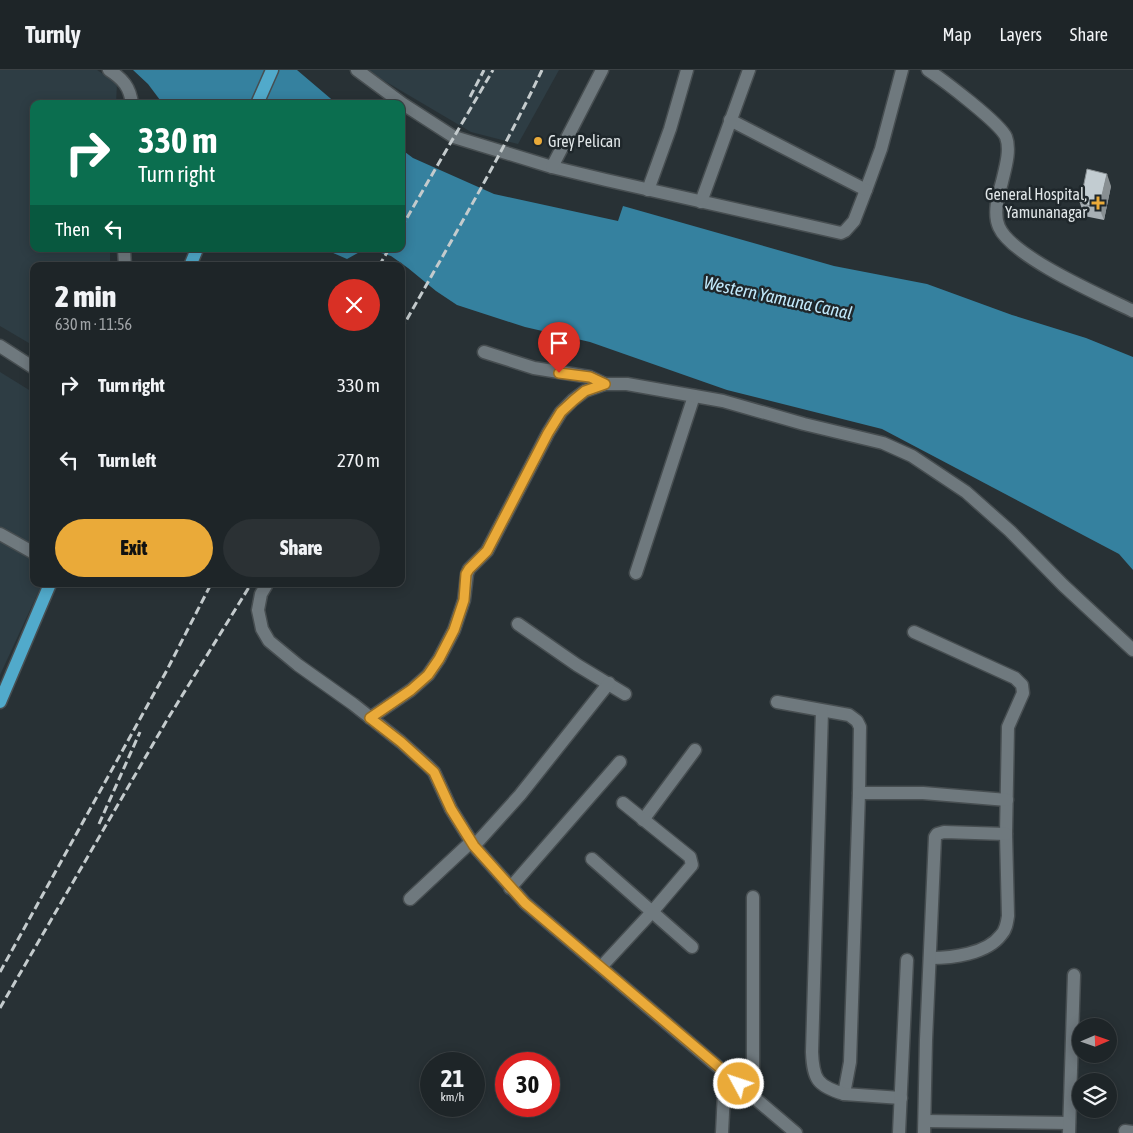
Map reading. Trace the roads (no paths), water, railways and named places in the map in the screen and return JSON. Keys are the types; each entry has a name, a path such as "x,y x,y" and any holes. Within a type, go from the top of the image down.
{"main road":[{"path":"259,100 272,70"},
{"path":"0,702 49,587"}],"street":[{"path":"109,70 124,81 131,100"},
{"path":"357,70 398,100"},
{"path":"552,167 602,70"},
{"path":"648,190 670,129 687,70"},
{"path":"702,202 749,70"},
{"path":"405,105 454,137 552,167 841,233 846,231 854,221 866,190 881,149 902,70"},
{"path":"928,70 1000,128 1006,137 1006,160 998,197 996,219 1003,235 1010,243 1050,270 1133,311"},
{"path":"730,120 866,190"},
{"path":"0,346 30,365"},
{"path":"484,352 534,368 590,377 605,384"},
{"path":"370,718 411,690 428,675 439,659 454,630 464,600 466,574 487,551 548,433 561,412 574,400 585,391 605,384 627,384 723,401 804,424 883,443 912,456 966,492 1010,531 1056,578 1133,650"},
{"path":"636,573 694,396"},
{"path":"0,534 30,551"},
{"path":"266,587 258,610 262,629 269,641 401,742 434,772 451,809 472,844 525,903 796,1133"},
{"path":"518,624 577,666 625,694"},
{"path":"914,632 1015,678 1022,684 1022,697 1008,727 1006,834 1008,916 1006,928 1001,936 984,948 958,957 930,958"},
{"path":"410,899 472,844 520,794 609,684"},
{"path":"777,702 849,716 859,724 859,793 850,1062 844,1094"},
{"path":"822,711 812,1067 815,1078 819,1082 844,1094 901,1098"},
{"path":"643,820 695,750"},
{"path":"510,888 620,762"},
{"path":"859,793 923,793 1007,800"},
{"path":"600,967 652,912 692,863 690,857 623,803"},
{"path":"1006,834 944,832 937,834 935,837 925,1127 1069,1128 1074,974"},
{"path":"592,859 692,947"},
{"path":"753,897 753,1096"},
{"path":"899,1133 907,960"},
{"path":"722,1133 725,1072"}],"water":[{"path":"133,70 297,70 332,100 160,100 148,84"},
{"name":"Western Yamuna Canal","path":"405,152 413,158 494,194 618,221 623,206 834,266 927,284 1012,315 1086,338 1133,357 1133,570 1119,554 882,429 727,390 590,342 525,327 457,305 405,266 405,262 400,262 391,256 378,252 405,252"},
{"path":"331,252 360,252 347,259"}],"railway":[{"path":"470,97 484,70"},
{"path":"405,221 493,70"},
{"path":"405,323 492,169 542,70"},
{"path":"381,262 387,252"},
{"path":"0,972 167,670 209,587"},
{"path":"0,1008 167,720 249,587"},
{"path":"99,824 140,732"}],"place":[{"name":"Grey Pelican","path":"538,141"},
{"name":"General Hospital, Yamunanagar","path":"1098,203"}]}
